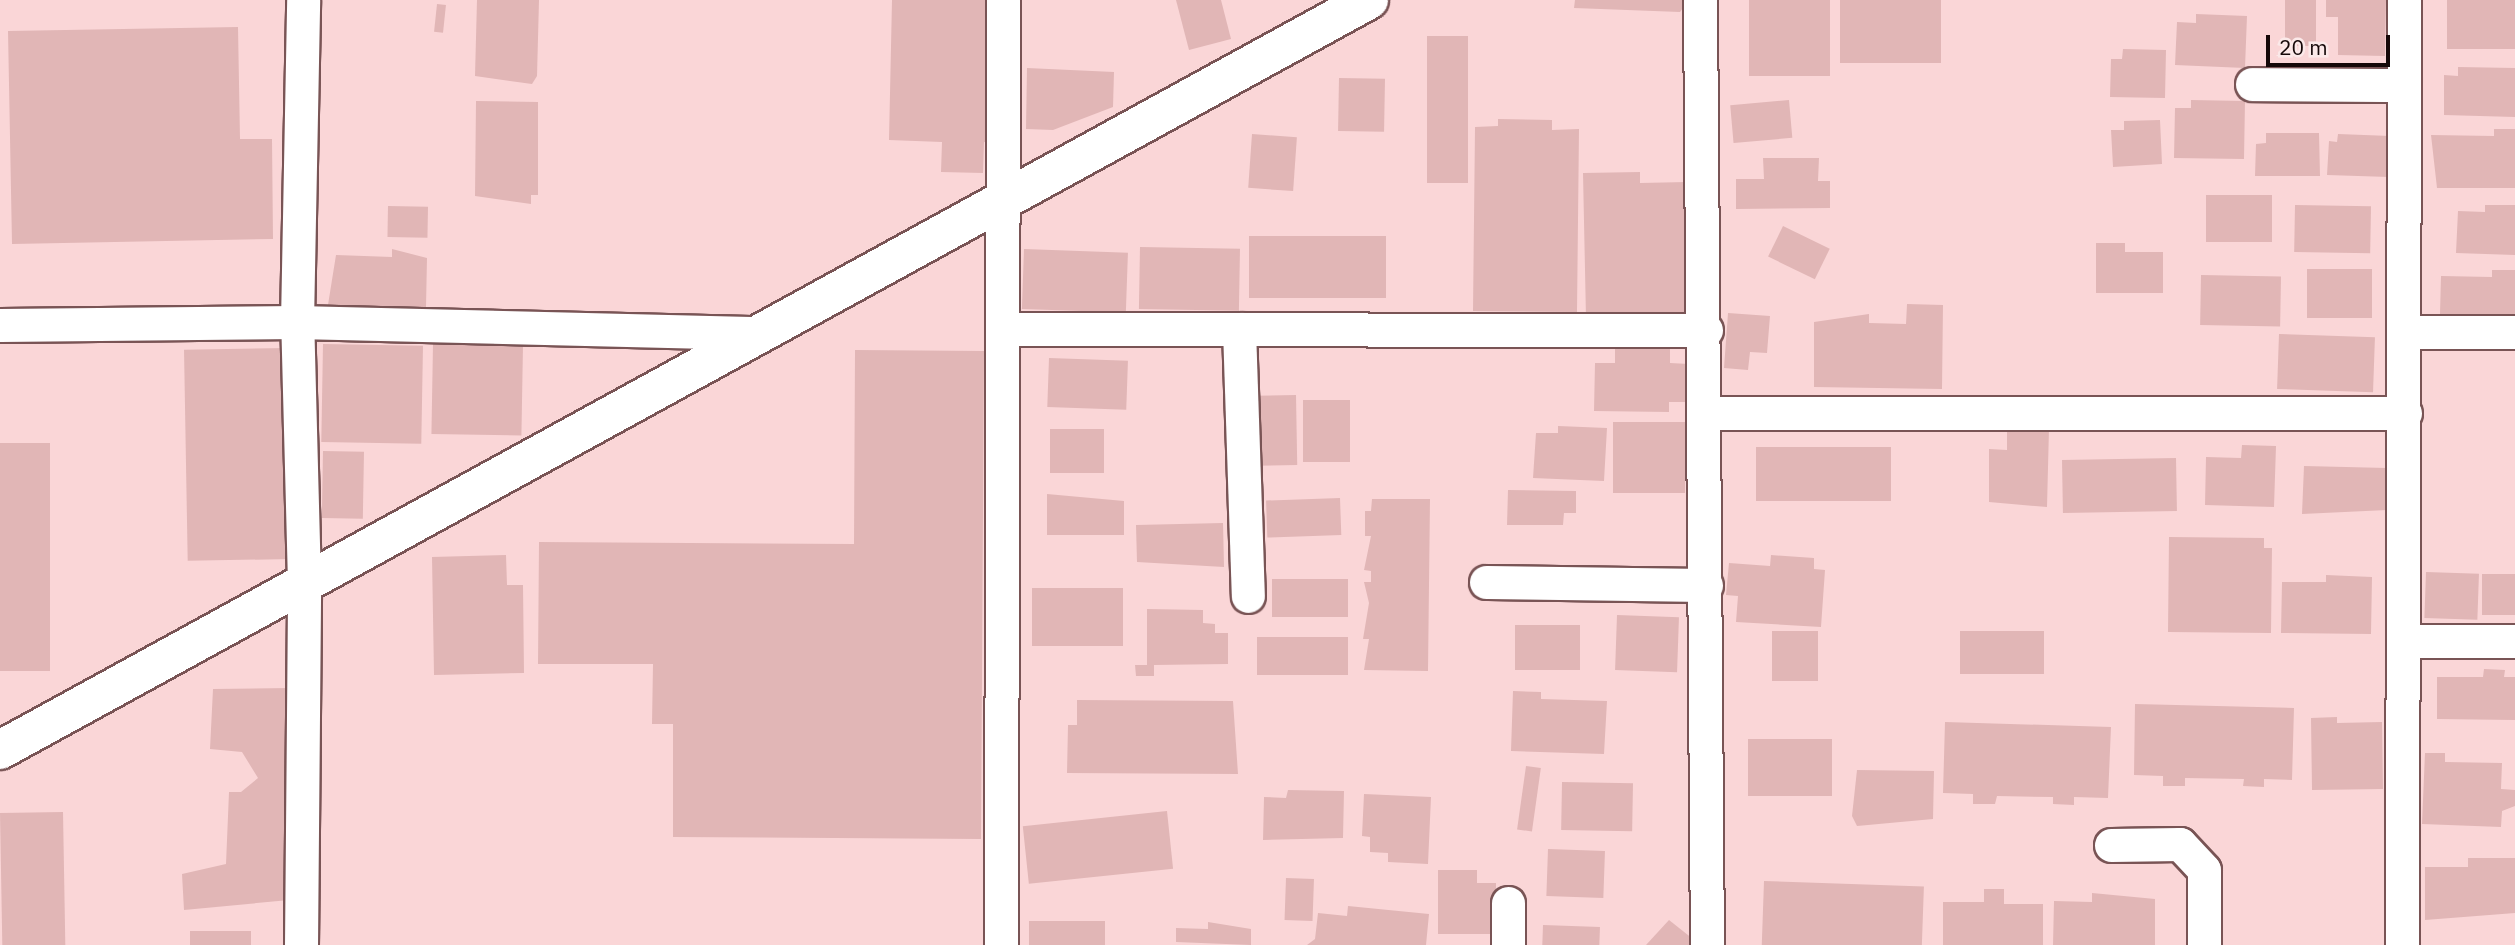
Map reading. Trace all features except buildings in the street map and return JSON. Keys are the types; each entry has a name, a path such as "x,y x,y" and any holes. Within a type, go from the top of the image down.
{"street":[{"path":"301,945 304,582 297,322 303,0"},
{"path":"1001,945 1006,329 1002,200 1003,0"},
{"path":"0,750 1369,0"},
{"path":"1700,0 1706,330 1707,945"},
{"path":"2402,945 2406,331 2404,0"},
{"path":"2252,84 2404,85"},
{"path":"0,325 297,322 761,333"},
{"path":"1006,329 1706,330"},
{"path":"1239,329 1248,596"},
{"path":"2406,331 2515,332"},
{"path":"1705,413 2405,413"},
{"path":"1486,582 1706,585"},
{"path":"2404,641 2515,641"},
{"path":"2110,845 2179,844 2204,870 2204,945"},
{"path":"1508,902 1508,945"}]}
